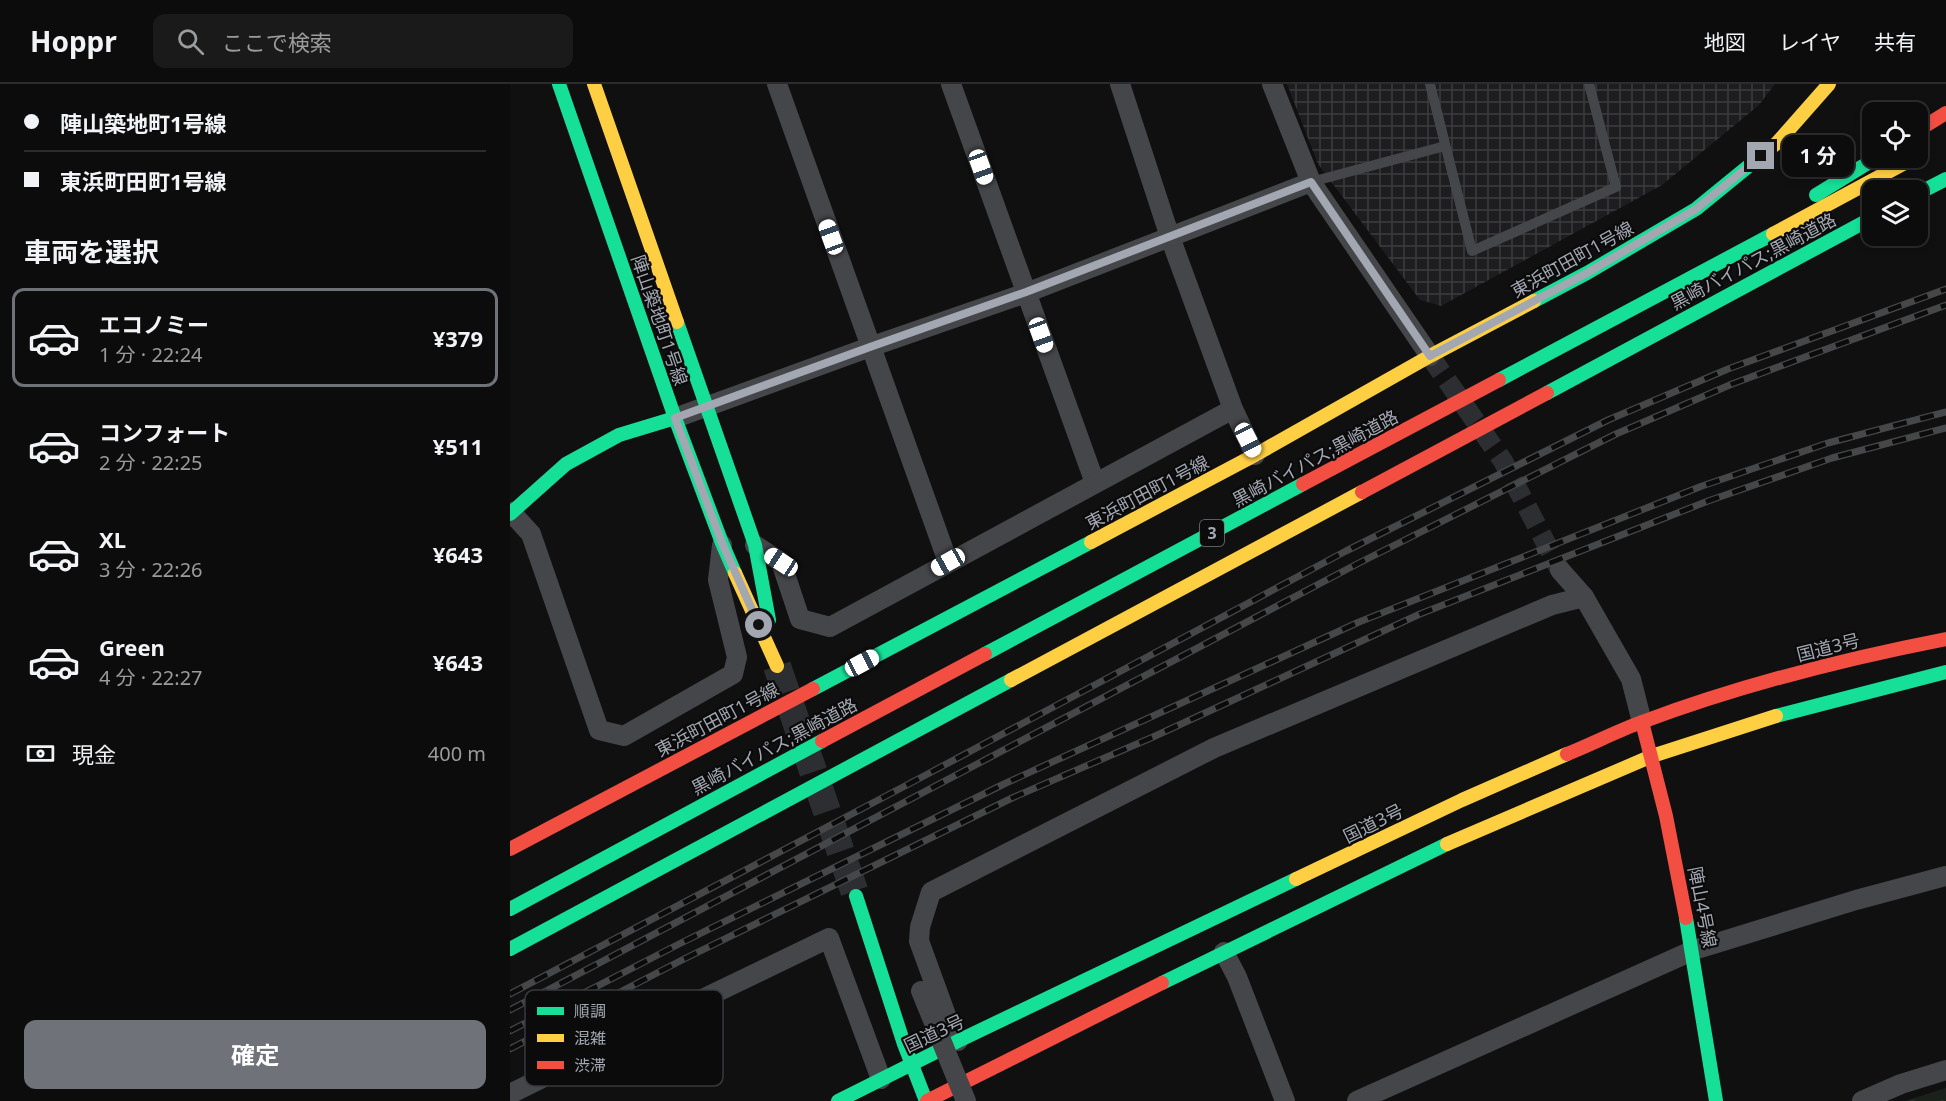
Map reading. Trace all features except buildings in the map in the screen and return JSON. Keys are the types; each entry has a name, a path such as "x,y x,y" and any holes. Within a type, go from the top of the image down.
{"main road":[{"name":"陣山築地町1号線","path":"559,84 675,418 722,543 777,666 755,545 594,84"},
{"name":"東浜町田町1号線","path":"510,849 1256,455 1430,356 1587,273 1696,209 1777,143 1829,84"},
{"path":"1928,124 1946,113"},
{"path":"1661,295 1862,167"},
{"name":"黒崎バイパス;黒崎道路","path":"510,909 790,757 1661,295 1895,168"},
{"path":"1928,188 1946,179"},
{"path":"1928,197 1946,189"},
{"name":"黒崎バイパス;黒崎道路","path":"510,949 1810,250 1862,225"},
{"path":"511,513 566,464 619,435 675,418"},
{"name":"国道3号","path":"838,1101 958,1041 1462,800 1642,722 1778,678 1946,639"},
{"path":"856,896 911,1064 926,1101 1473,831 1652,756 1794,710 1946,672"},
{"name":"陣山4号線","path":"1642,722 1659,781 1694,950 1716,1101"}],"street":[{"path":"777,84 948,562"},
{"path":"951,84 1095,483"},
{"path":"1120,84 1170,237 1233,409 1256,455"},
{"path":"1272,84 1311,182 1430,356"},
{"path":"675,418 1026,292 1311,182"},
{"path":"755,545 781,562 800,619 830,627 1233,409"},
{"path":"511,513 531,534 599,730 624,736 733,674 737,657 718,580 722,543"},
{"path":"1560,570 1584,597 1631,679 1642,722"},
{"path":"958,1041 950,1026 918,941 931,892 1214,748 1552,605 1584,597"},
{"path":"1357,1101 1694,950 1856,900 1946,876"},
{"path":"721,990 829,938 881,1079"},
{"path":"1224,952 1237,977 1285,1101"},
{"path":"921,991 966,1101"},
{"path":"1862,1101 1901,1084 1946,1070"},
{"path":"510,1094 526,1086"}],"lane":[{"path":"1430,84 1472,251 1616,187 1588,84"},
{"path":"1311,182 1445,146"}],"shaded area":[{"path":"1287,84 1775,84 1759,105 1662,185 1441,306 1420,300 1318,164"}],"green space":[{"path":"1946,1088 1946,1101 1905,1101"}],"tunnel":[{"path":"1430,356 1503,461 1560,570"},
{"path":"777,666 856,896"}],"railway":[{"path":"510,994 1346,551 1608,420 1728,369 1946,289"},
{"path":"548,990 1357,564 1616,434 1732,384 1946,305"},
{"path":"590,990 1004,784 1359,622 1702,486 1828,443 1946,412"},
{"path":"624,990 1012,798 1153,737 1420,614 1708,501 1832,458 1946,428"},
{"path":"510,1010 525,1002"},
{"path":"510,1031 525,1023"},
{"path":"510,1049 525,1041"}],"traffic: fast":[{"path":"559,84 675,418 735,573"},
{"path":"1534,301 1587,273 1696,209 1761,156"},
{"path":"1816,195 1862,167"},
{"path":"1928,188 1946,179"},
{"path":"1547,393 1862,223"},
{"path":"1499,380 1773,234"},
{"path":"677,322 755,545 769,620"},
{"path":"510,514 566,464 619,435 675,418"},
{"path":"985,654 1303,484"},
{"path":"813,689 1091,542"},
{"path":"1776,716 1946,672"},
{"path":"510,949 1011,680"},
{"path":"510,909 822,741"},
{"path":"1162,983 1447,844"},
{"path":"838,1101 1296,879"},
{"path":"856,896 904,1044 926,1101"},
{"path":"1686,918 1716,1101"}],"traffic: slow":[{"path":"594,84 677,322"},
{"path":"1761,156 1777,143 1829,84"},
{"path":"1773,234 1895,168"},
{"path":"1091,542 1255,455 1430,356 1534,301"},
{"path":"1011,680 1362,492"},
{"path":"735,573 777,666"},
{"path":"1447,844 1652,756 1776,716"},
{"path":"1296,879 1462,800 1567,754"}],"traffic: jam":[{"path":"1928,124 1946,113"},
{"path":"1303,484 1499,380"},
{"path":"1362,492 1547,393"},
{"path":"1567,754 1623,729 1717,696 1831,664 1946,639"},
{"path":"822,741 985,654"},
{"path":"510,849 813,689"},
{"path":"1642,722 1666,816 1686,918"},
{"path":"927,1101 1162,983"}],"route":[{"path":"759,625 722,543 675,418 1026,292 1311,182 1430,356 1587,273 1696,209 1761,156"}]}
